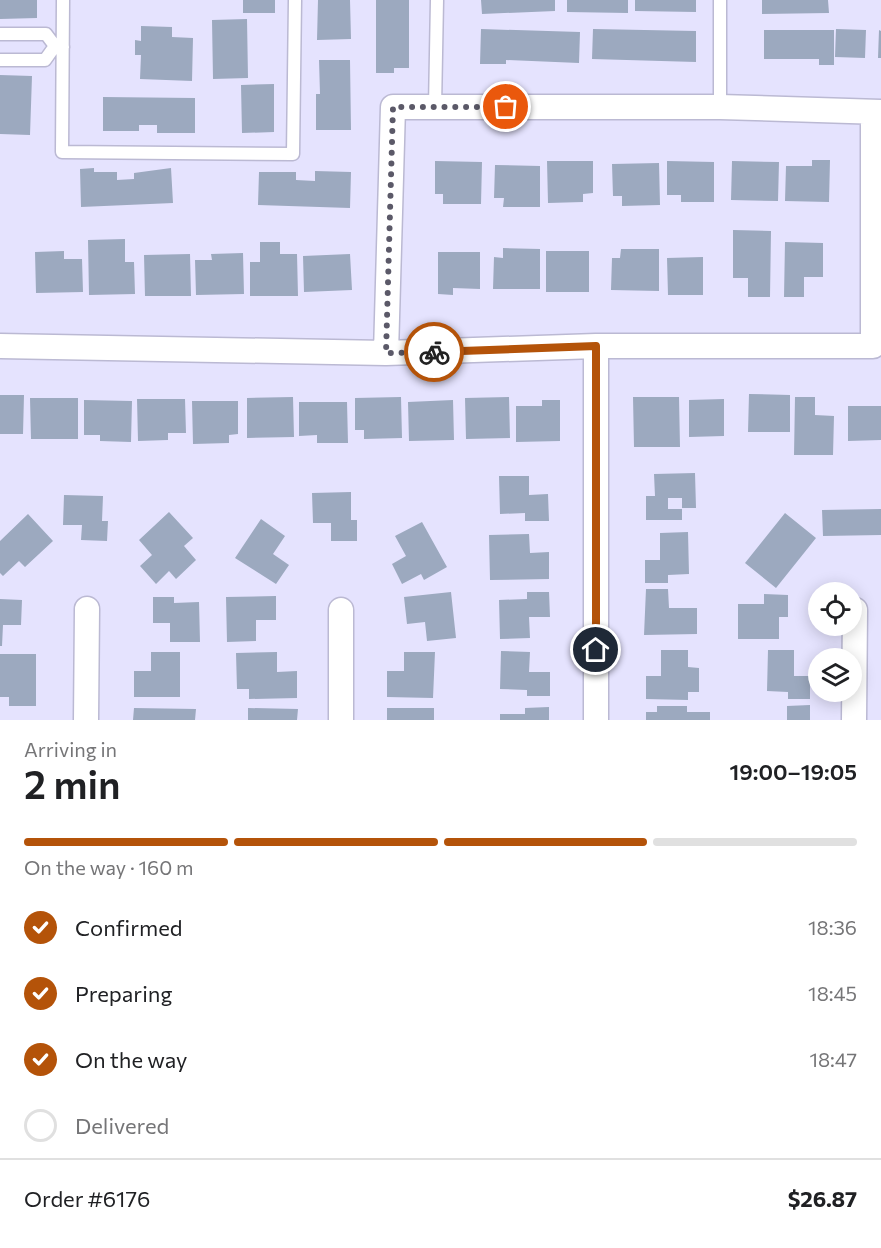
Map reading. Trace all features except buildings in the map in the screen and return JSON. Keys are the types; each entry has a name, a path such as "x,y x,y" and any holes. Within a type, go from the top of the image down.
{"street":[{"path":"0,346 386,353 596,346 873,346 877,112 720,107 393,107 386,353"},
{"path":"596,346 596,720"},
{"path":"86,720 87,609"},
{"path":"341,610 341,720"},
{"path":"854,720 855,636"}],"lane":[{"path":"63,0 59,46 62,152 293,154 295,0"},
{"path":"435,107 437,0"},
{"path":"720,0 720,107"},
{"path":"0,34 46,34 59,46"},
{"path":"0,60 45,60 59,46"}],"way so far":[{"path":"434,352 386,353 393,107 506,107"}],"route":[{"path":"434,352 596,346 596,650"}]}
